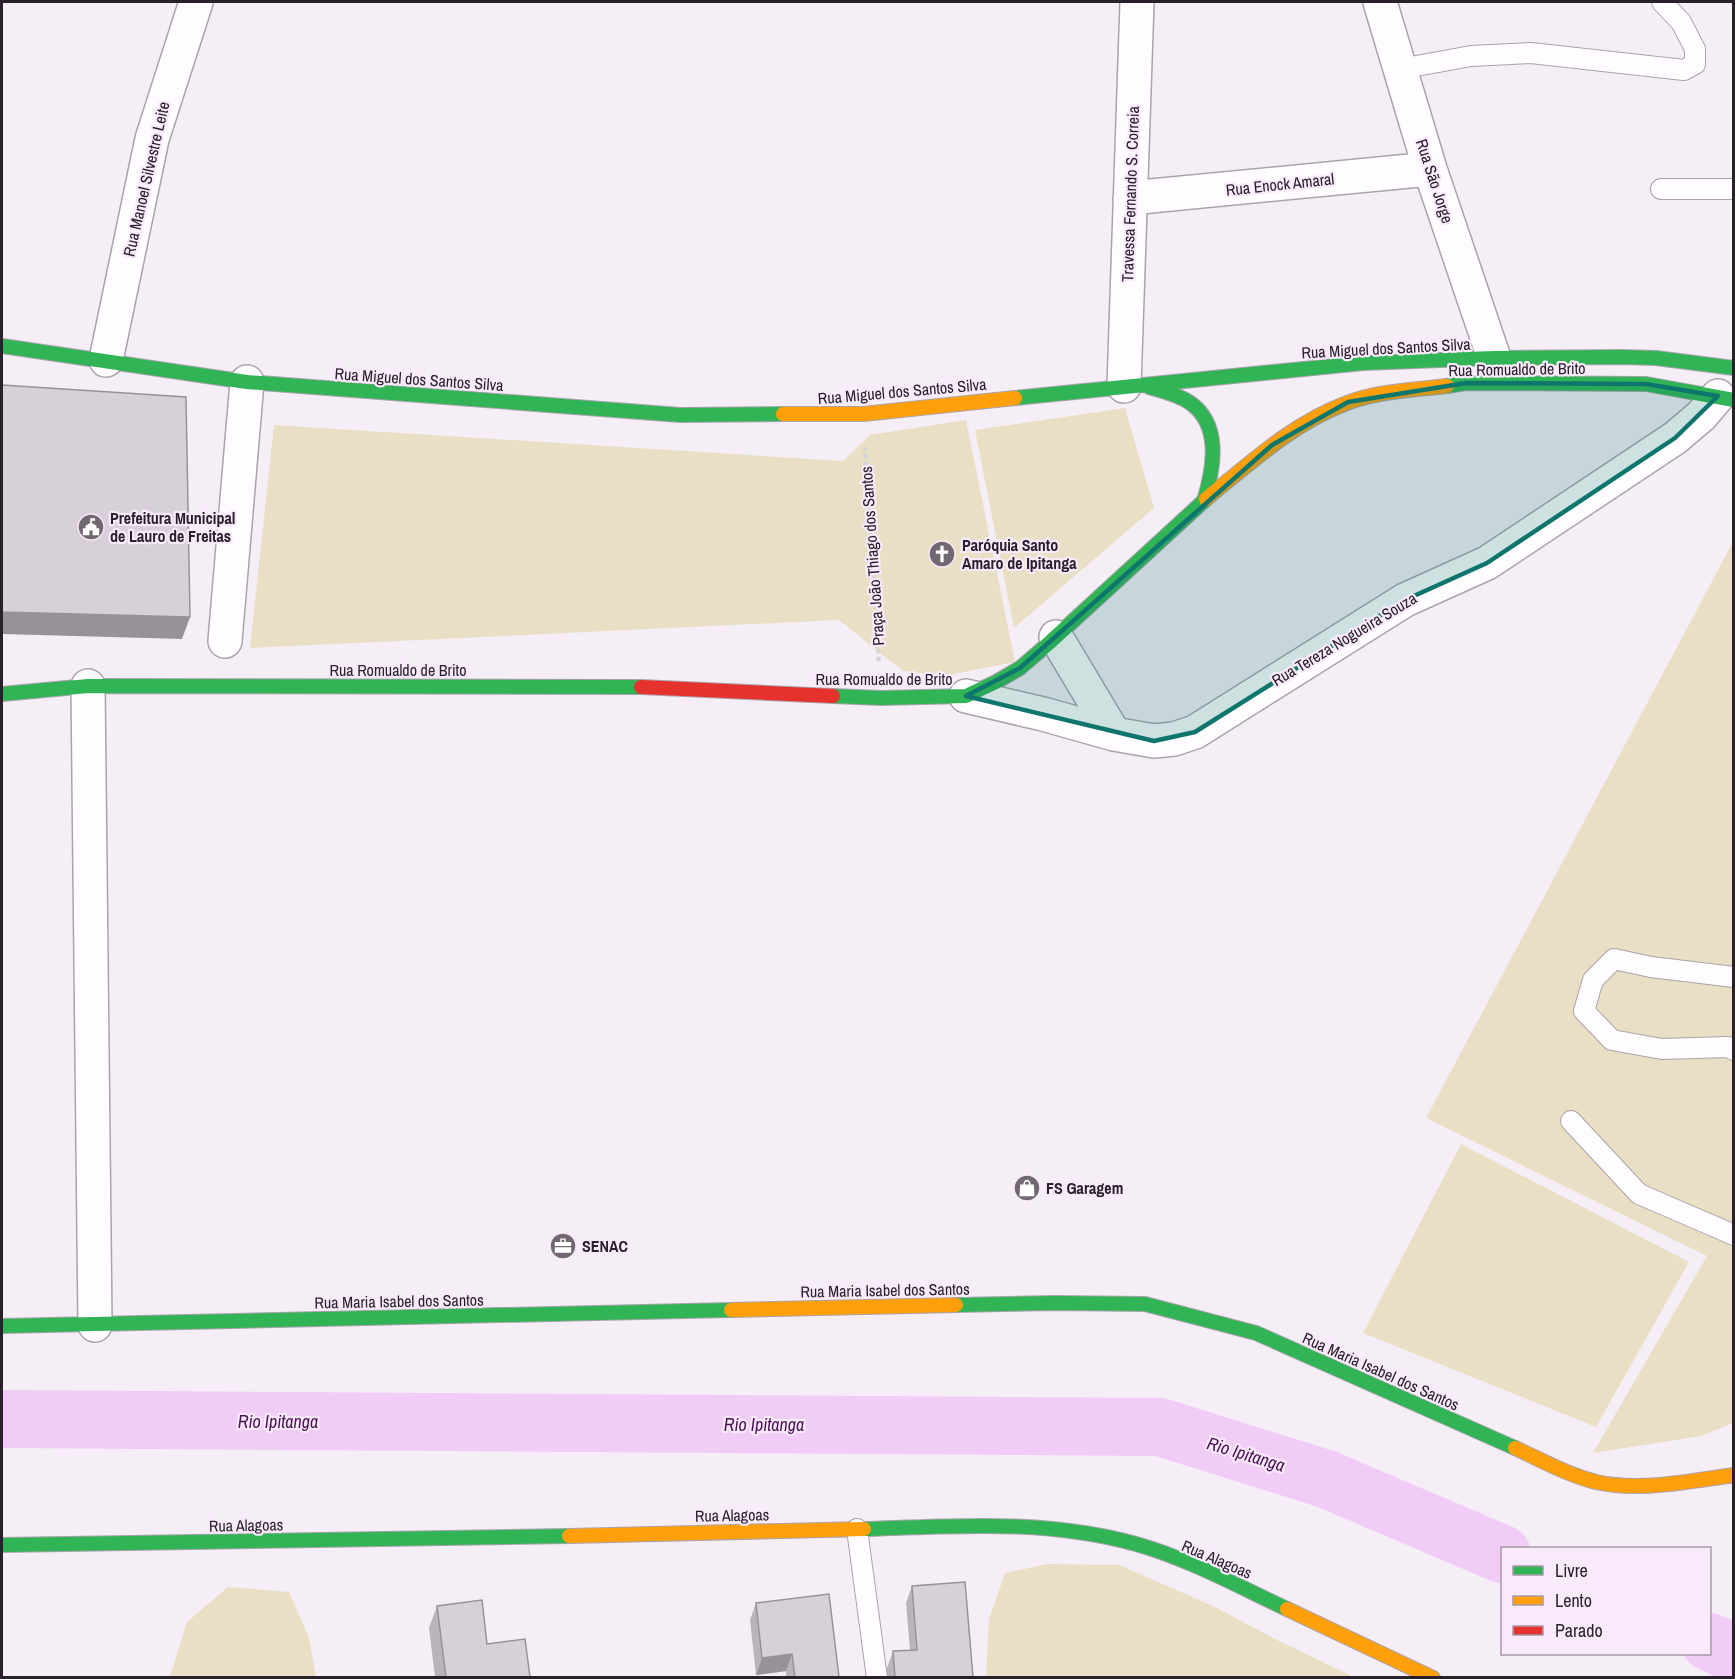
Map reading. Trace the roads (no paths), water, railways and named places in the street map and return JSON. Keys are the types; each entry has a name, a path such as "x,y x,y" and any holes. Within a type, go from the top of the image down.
{"street":[{"name":"Rua Manoel Silvestre Leite","path":"106,360 152,139 196,2"},
{"name":"Travessa Fernando S. Correia","path":"1134,386 1130,198 1137,2"},
{"name":"Rua São Jorge","path":"1380,2 1430,169 1494,358"},
{"name":"Rua Enock Amaral","path":"1130,198 1430,169"},
{"name":"Rua Miguel dos Santos Silva","path":"2,346 247,382 680,416 862,414 1363,363 1494,358 1656,358 1734,368"},
{"path":"1218,392 1226,377"},
{"path":"225,641 247,382"},
{"name":"Rua Romualdo de Brito","path":"2,694 88,686 654,687 881,698 966,696 1020,668 1204,501 1255,458 1310,419 1348,402 1371,396 1477,383 1646,384 1726,398"},
{"path":"1134,386 1172,394 1192,404 1203,418 1211,435 1215,458 1204,501"},
{"name":"Rua Tereza Nogueira Souza","path":"966,696 1114,734 1154,741 1174,740 1195,732 1405,600 1487,563 1675,438 1726,398"},
{"path":"1216,408 1219,425 1227,440"},
{"path":"1240,452 1255,458"},
{"path":"1056,637 1114,734"},
{"path":"88,686 95,1325"},
{"name":"Rua Maria Isabel dos Santos","path":"2,1326 1031,1303 1145,1304 1256,1333 1575,1475 1601,1483 1629,1485 1734,1475"},
{"name":"Rua Alagoas","path":"2,1545 442,1539 1016,1525 1067,1530 1136,1545 1196,1566 1433,1677"}],"lane":[{"path":"1400,69 1471,56 1531,53 1684,70 1695,63 1695,49 1681,22 1662,2"},
{"path":"1661,189 1734,189"},
{"path":"1734,978 1651,967 1614,959 1593,980 1584,1011 1612,1040 1662,1049 1728,1047 1734,1050"},
{"path":"1571,1121 1639,1194 1734,1235"},
{"path":"857,1529 876,1677"}],"waterway":[{"name":"Rio Ipitanga","path":"2,1419 1160,1427 1326,1479 1501,1554"},
{"name":"Rio Ipitanga","path":"1711,1642 1734,1653"}],"place":[{"name":"Prefeitura Municipal de Lauro de Freitas","path":"91,527"},
{"name":"Paróquia Santo Amaro de Ipitanga","path":"942,554"},
{"name":"FS Garagem","path":"1027,1188"},
{"name":"SENAC","path":"563,1246"}]}
